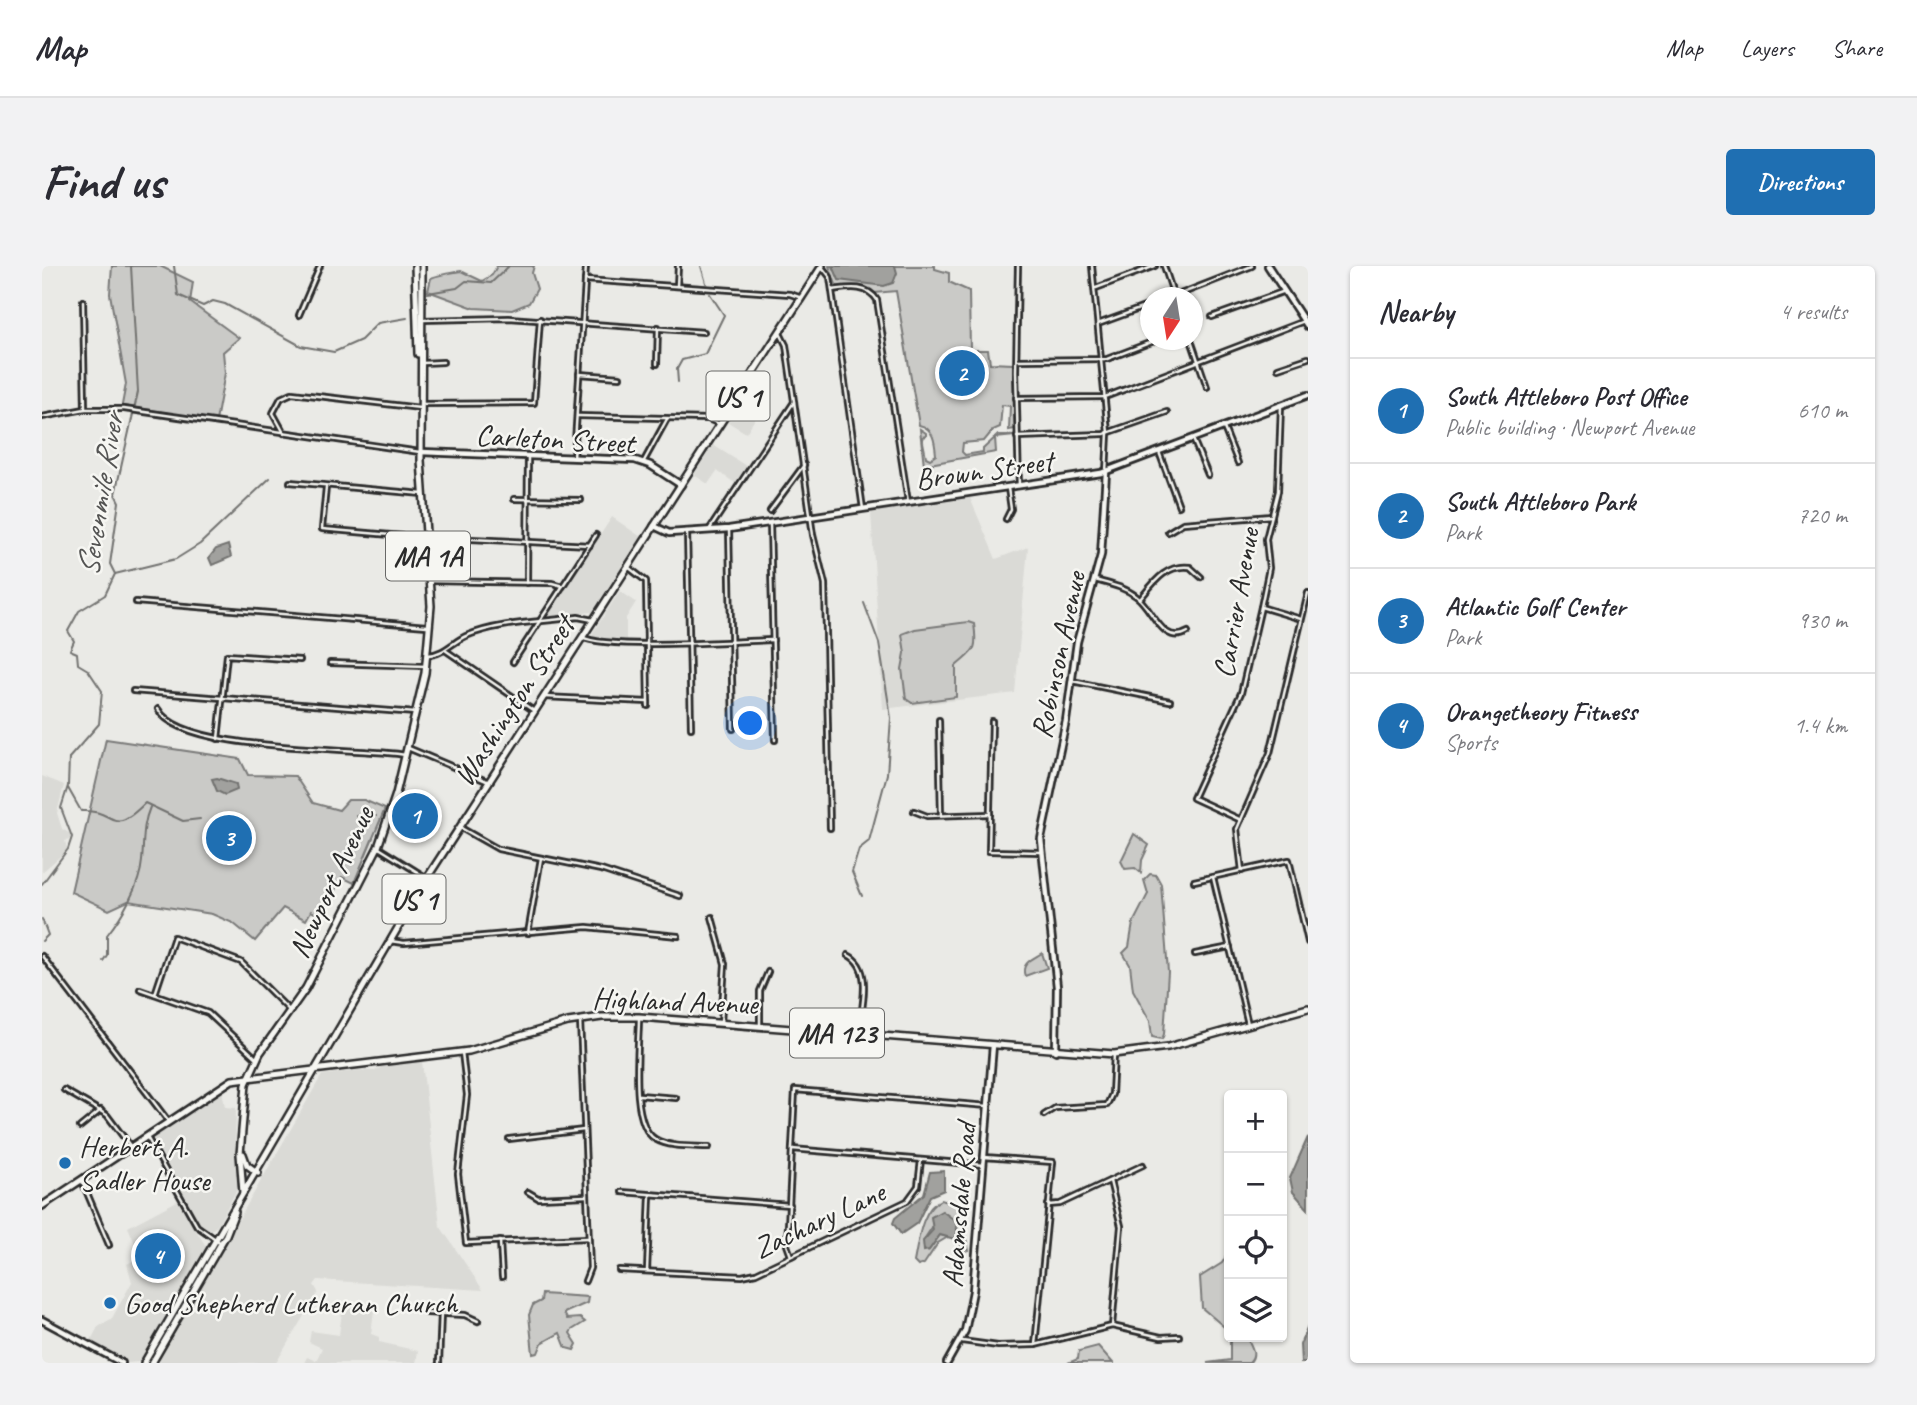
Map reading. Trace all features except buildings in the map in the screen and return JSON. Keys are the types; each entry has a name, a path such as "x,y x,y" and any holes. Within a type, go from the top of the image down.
{"main road":[{"name":"Newport Avenue","path":"415,266 420,363"},
{"name":"Newport Avenue","path":"249,1077 257,1059 292,1011 378,848 416,713 428,655 430,627 430,581 421,452 422,266"},
{"name":"Washington Street","path":"144,1363 215,1239 258,1173 427,878 822,266"},
{"name":"Highland Avenue","path":"249,1077 462,1052 580,1020 639,1017 1114,1054 1168,1047 1308,1008"},
{"name":"MA 123","path":"42,1206 227,1082 249,1077"},
{"name":"MA 1A","path":"241,1199 244,1184 240,1163 243,1107 249,1077"},
{"name":"MA 1A","path":"242,1142 245,1162 258,1173"},
{"name":"Washington Street","path":"152,1363 221,1243 237,1206"}],"street":[{"path":"299,315 320,266"},
{"path":"573,458 586,266"},
{"path":"677,286 678,266"},
{"path":"822,266 830,277 863,509"},
{"path":"1018,266 1016,398 1019,486"},
{"name":"Robinson Avenue","path":"1056,1051 1057,987 1041,852 1043,825 1066,721 1077,642 1102,542 1108,433 1092,266"},
{"path":"1095,288 1155,266"},
{"path":"1164,266 1170,287"},
{"path":"1198,287 1252,266"},
{"path":"1268,266 1308,327"},
{"path":"585,280 790,293 802,299"},
{"path":"831,290 862,289 874,294 877,300 908,502"},
{"path":"1212,317 1285,291"},
{"path":"83,301 85,409"},
{"path":"1098,324 1140,309"},
{"path":"284,433 273,413 281,398 292,393 420,406 534,403 540,319"},
{"path":"422,320 540,319 704,332"},
{"path":"1016,398 1105,397 1304,321"},
{"path":"657,364 658,327"},
{"path":"779,332 786,345 811,517 825,584 830,828"},
{"path":"1016,360 1102,359 1140,346"},
{"path":"1195,350 1207,387"},
{"path":"1278,368 1308,358"},
{"path":"420,363 443,362"},
{"path":"579,373 620,377"},
{"name":"Brown Street","path":"654,526 668,533 729,529 1106,472 1308,395"},
{"path":"709,530 794,402"},
{"name":"Carrier Avenue","path":"1241,820 1193,798 1240,697 1261,607 1269,568 1266,543 1281,455 1281,405"},
{"path":"42,417 85,409 136,411 421,452"},
{"path":"1017,437 1108,433 1167,412"},
{"path":"576,416 708,419 720,424"},
{"path":"643,462 667,418"},
{"path":"1224,428 1238,463"},
{"path":"1193,439 1208,475"},
{"name":"Carleton Street","path":"421,452 643,462 681,485"},
{"path":"1159,452 1179,506"},
{"path":"527,583 528,457"},
{"path":"770,511 804,465"},
{"path":"290,482 423,494"},
{"path":"327,487 321,528 427,538"},
{"path":"1006,519 1011,509 1008,488"},
{"path":"514,499 581,500"},
{"path":"1168,532 1183,523 1272,516"},
{"path":"770,523 775,740"},
{"path":"729,529 733,729"},
{"path":"687,531 691,728"},
{"path":"513,662 596,535"},
{"path":"471,540 590,545"},
{"path":"544,697 648,704 646,581 628,567"},
{"path":"1140,599 1171,569 1190,567 1201,577"},
{"path":"1094,580 1125,589 1140,599 1165,631 1177,636 1188,632"},
{"path":"430,581 563,586"},
{"path":"1242,871 1236,838 1270,753 1308,593"},
{"path":"136,602 430,627"},
{"path":"1261,607 1301,619"},
{"path":"428,655 472,634 578,617 593,620"},
{"path":"582,637 594,642 773,640"},
{"path":"444,649 534,712"},
{"path":"218,739 227,655 300,660"},
{"path":"330,663 426,666"},
{"path":"1072,681 1170,701"},
{"path":"133,691 416,713"},
{"path":"158,709 176,724 218,739 406,755"},
{"path":"939,720 941,815"},
{"path":"992,721 989,851 1041,852"},
{"path":"408,747 489,782"},
{"path":"914,811 927,816 990,814"},
{"path":"460,827 493,847 601,870 680,896"},
{"path":"378,848 427,878"},
{"path":"528,933 541,858"},
{"path":"1194,881 1289,860 1308,942"},
{"path":"1213,877 1248,1025"},
{"path":"712,917 725,964 721,1024"},
{"path":"390,942 587,927 678,936"},
{"path":"155,994 174,937 242,962 292,1011"},
{"path":"1195,954 1230,947"},
{"path":"848,955 859,963 863,977 859,1034"},
{"path":"42,956 169,1122"},
{"path":"760,1027 760,991 768,972"},
{"path":"140,989 208,1013 257,1059"},
{"path":"639,1017 639,1117 652,1137 667,1143 709,1147"},
{"path":"580,1020 590,1268 585,1281"},
{"name":"Adamsdale Road","path":"947,1363 962,1341 975,1280 993,1045"},
{"path":"462,1052 467,1102 458,1174 466,1243 588,1238"},
{"path":"1044,1115 1055,1108 1107,1105 1112,1094 1114,1054"},
{"path":"64,1090 101,1110 114,1122 131,1147"},
{"path":"791,1256 788,1245 795,1090 988,1105"},
{"path":"639,1095 676,1098"},
{"path":"80,1127 101,1110"},
{"path":"509,1139 584,1130"},
{"path":"147,1137 197,1226 221,1243"},
{"path":"792,1149 984,1165"},
{"path":"985,1157 1053,1162 1035,1345"},
{"name":"Zachary Lane","path":"619,1270 746,1276 907,1201 918,1186 921,1160"},
{"path":"1048,1205 1060,1204 1143,1165"},
{"path":"82,1181 109,1245"},
{"path":"1110,1181 1121,1226 1112,1326"},
{"path":"528,1192 538,1198 587,1196"},
{"path":"622,1192 790,1205"},
{"path":"647,1271 650,1195"},
{"path":"500,1241 502,1277"},
{"path":"427,1313 468,1315 478,1321"},
{"path":"439,1363 440,1313"},
{"path":"42,1320 122,1363"},
{"path":"962,1341 990,1346 1035,1345 1112,1326 1161,1337 1179,1336"}],"shaded area":[{"path":"112,266 160,266 193,282 190,302 239,338 223,352 225,373 216,421 139,408 121,410 126,384 110,294"},
{"path":"497,266 534,266 532,273 537,289 529,303 512,310 474,308 428,291 431,278 461,271 482,281 492,275"},
{"path":"829,266 935,266 935,269 949,273 949,282 969,291 970,350 988,350 990,363 1013,364 1015,429 1009,430 1010,406 1002,405 1000,427 993,430 984,441 963,443 962,452 965,455 983,452 983,449 998,435 1015,436 995,438 996,452 924,465 920,429 926,433 926,436 922,437 926,457 930,459 936,455 935,446 928,429 919,425 896,291 875,293 861,286 837,287"},
{"path":"833,266 895,266 897,273 893,283 884,286 839,280"},
{"path":"755,381 772,392 746,433 728,422"},
{"path":"713,445 746,466 735,483 717,471 708,484 694,475"},
{"path":"970,498 996,559 1028,547 1015,693 883,709 871,512"},
{"path":"612,517 641,537 592,612 546,618"},
{"path":"228,545 231,557 212,565 209,558 216,549"},
{"path":"620,591 636,602 626,618 626,639 595,639 592,634"},
{"path":"968,622 974,624 975,645 971,653 956,666 956,697 912,703 906,699 902,669 905,653 902,634 915,629"},
{"path":"106,739 240,759 248,775 295,776 313,803 339,810 348,800 364,800 385,809 354,883 342,877 321,916 311,911 306,920 283,908 255,941 233,923 212,914 128,901 109,910 71,892"},
{"path":"42,776 64,785 57,813 62,829 74,836 65,841 67,848 64,853 42,872"},
{"path":"212,779 236,784 237,790 225,795 217,791"},
{"path":"1134,834 1149,845 1142,860 1141,873 1135,868 1125,869 1121,861"},
{"path":"1150,874 1156,875 1161,884 1168,972 1162,1039 1152,1037 1150,1021 1133,990 1130,965 1123,953 1129,947 1133,923 1148,894 1144,880"},
{"path":"1042,953 1047,968 1025,976 1026,965"},
{"path":"422,1061 440,1226 483,1290 318,1280 314,1285 318,1292 276,1363 160,1363 160,1356 322,1075 359,1070 375,1071 381,1067"},
{"path":"222,1090 225,1107 236,1108 235,1158 239,1186 217,1226 210,1231 200,1223 153,1137"},
{"path":"1308,1137 1308,1209 1293,1192 1290,1178"},
{"path":"944,1171 944,1190 930,1196 917,1223 901,1234 893,1223 895,1218 924,1194 930,1172"},
{"path":"941,1200 957,1205 969,1250 964,1251 958,1240 956,1223 933,1226 925,1238 929,1250 940,1235 948,1237 938,1243 924,1264 918,1266 914,1262 925,1218 934,1204"},
{"path":"177,1201 206,1246 139,1362 127,1363 90,1342 98,1327 111,1320 132,1282 127,1264 137,1259 139,1253 128,1227"},
{"path":"942,1211 956,1221 958,1240 940,1235 929,1250 924,1251 923,1241 933,1230 931,1217"},
{"path":"1224,1260 1224,1327 1202,1308 1200,1277"},
{"path":"542,1294 588,1297 587,1303 564,1313 567,1319 580,1318 585,1322 570,1333 577,1344 574,1350 566,1348 560,1333 542,1343 538,1353 533,1354 529,1315 533,1305 541,1301"},
{"path":"343,1304 374,1310 371,1334 379,1337 379,1342 418,1351 416,1363 304,1363 307,1357 316,1361 322,1348 309,1342 311,1331 339,1335"},
{"path":"1308,1325 1308,1363 1301,1363 1300,1345"},
{"path":"1230,1342 1250,1342 1253,1354 1249,1363 1207,1363 1230,1360"},
{"path":"1098,1346 1113,1363 1068,1363 1078,1359 1079,1351"}],"waterway":[{"name":"Sevenmile River","path":"42,884 68,849 72,837 61,808 68,786 69,758 99,724 102,691 88,670 78,664 77,653 70,650 74,641 68,631 79,611 105,595 115,574 110,564 119,502 115,494 138,392 131,266"},
{"path":"174,266 178,295 203,306 213,301 225,304 301,346 334,352 361,340 378,323 407,318"},
{"path":"428,293 457,288 466,281 491,283 509,266"},
{"path":"701,266 706,283"},
{"path":"678,382 677,369 682,360 705,354 724,315 710,294"},
{"path":"115,574 176,559 200,544 270,478"},
{"path":"862,896 852,872 859,849 869,841 887,774 891,718 879,643 864,603"},
{"path":"68,788 81,811 113,819 125,819 145,803 183,821 200,819"},
{"path":"103,961 107,955 107,935 124,910 141,871 144,827 150,807"},
{"path":"356,816 376,816"},
{"name":"Sevenmile River","path":"42,919 48,935 42,941"}],"place":[{"name":"South Attleboro Park","path":"962,373"},
{"name":"South Attleboro Post Office","path":"415,816"},
{"name":"Atlantic Golf Center","path":"229,838"},
{"name":"Herbert A. Sadler House","path":"65,1163"},
{"name":"Orangetheory Fitness","path":"158,1256"},
{"name":"Good Shepherd Lutheran Church","path":"110,1303"}]}
